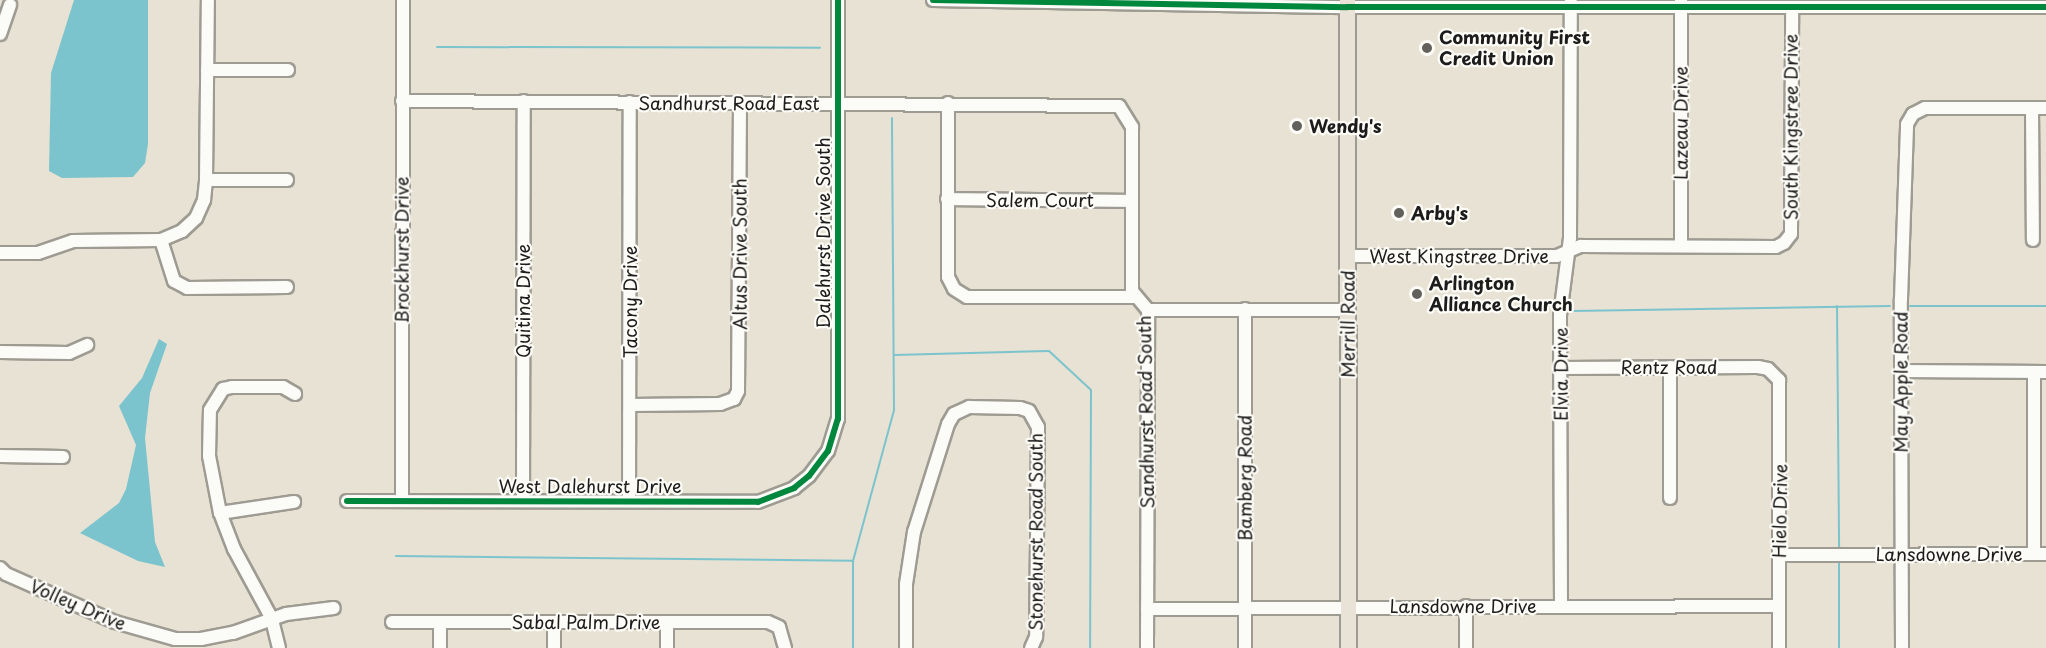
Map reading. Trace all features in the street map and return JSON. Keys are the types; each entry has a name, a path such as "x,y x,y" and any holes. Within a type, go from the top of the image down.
{"main road":[{"name":"Merrill Road","path":"1347,4 1348,648"}],"street":[{"path":"0,253 38,253 73,241 161,240 182,231 196,218 204,200 206,180 207,0"},
{"name":"Brockhurst Drive","path":"402,501 403,0"},
{"name":"Dalehurst Drive South","path":"820,463 838,418 838,0"},
{"path":"933,0 955,2 1681,3 1792,7 2046,7"},
{"name":"Lazeau Drive","path":"1681,3 1681,246"},
{"name":"Elvia Drive","path":"1561,606 1560,315 1568,252 1570,4"},
{"path":"0,34 10,5"},
{"name":"South Kingstree Drive","path":"1784,243 1791,234 1792,7"},
{"path":"207,70 288,70"},
{"name":"Sandhurst Road East","path":"402,101 1110,104 1125,111"},
{"name":"Quitina Drive","path":"523,501 524,101"},
{"name":"Tacony Drive","path":"629,501 630,102"},
{"name":"Altus Drive South","path":"631,405 729,402 740,386 740,103"},
{"path":"948,103 948,277 954,289 967,297 1134,297"},
{"name":"May Apple Road","path":"1902,648 1901,371 1905,132 1910,118 1925,108 2032,108"},
{"path":"2033,240 2032,108 2046,108"},
{"name":"Sandhurst Road South","path":"1125,111 1132,127 1134,297 1148,310 1147,648"},
{"path":"206,180 287,180"},
{"name":"Salem Court","path":"948,199 1132,201"},
{"path":"161,240 174,281 187,288 287,287"},
{"name":"West Kingstree Drive","path":"1348,256 1557,256 1581,246 1776,247 1784,243"},
{"name":"Bamberg Road","path":"1245,309 1245,648"},
{"path":"1148,310 1348,310"},
{"path":"0,352 69,352 87,345"},
{"path":"1670,367 1670,498"},
{"name":"Rentz Road","path":"1561,368 1758,368 1775,375"},
{"path":"1901,371 2040,372 2040,554"},
{"name":"Hielo Drive","path":"1775,375 1781,387 1779,648"},
{"path":"279,648 272,619 234,549 220,513 209,456 210,410 215,397 223,389 232,387 283,387 296,394"},
{"name":"Stonehurst Road South","path":"906,648 906,584 914,532 954,414 969,406 1010,407 1029,411 1038,427 1036,637 1031,648"},
{"path":"0,456 63,457"},
{"name":"West Dalehurst Drive","path":"347,501 758,502 794,488 820,463"},
{"path":"220,513 294,502"},
{"name":"Lansdowne Drive","path":"1779,555 2040,554"},
{"name":"Volley Drive","path":"0,568 6,574 147,634 201,639 301,610 334,608"},
{"path":"1466,606 1466,648"},
{"name":"Lansdowne Drive","path":"1147,609 1779,606"},
{"name":"Sabal Palm Drive","path":"392,622 768,622 779,627 785,648"},
{"path":"440,622 440,648"},
{"path":"554,622 554,648"},
{"path":"667,622 667,648"}],"water":[{"path":"74,0 148,0 148,144 145,163 133,177 62,178 49,171 51,73"},
{"path":"159,339 167,344 150,393 145,438 155,542 165,567 138,561 80,533 119,503 126,489 136,445 119,406 142,378"}],"waterway":[{"path":"437,47 820,48"},
{"path":"853,561 894,410 892,118"},
{"path":"1837,306 1839,549"},
{"path":"1572,311 1890,306"},
{"path":"1910,306 2046,306"},
{"path":"894,355 1049,351 1091,390 1090,648"},
{"path":"396,556 853,561 853,648"},
{"path":"1839,558 1839,648"}],"cycle path":[{"path":"347,501 758,502 794,488 809,476 828,451 838,419 838,0"},
{"path":"933,0 1347,7 2046,7"}],"place":[{"name":"Community First Credit Union","path":"1427,48"},
{"name":"Wendy's","path":"1297,126"},
{"name":"Arby's","path":"1399,213"},
{"name":"Arlington Alliance Church","path":"1417,294"}]}
